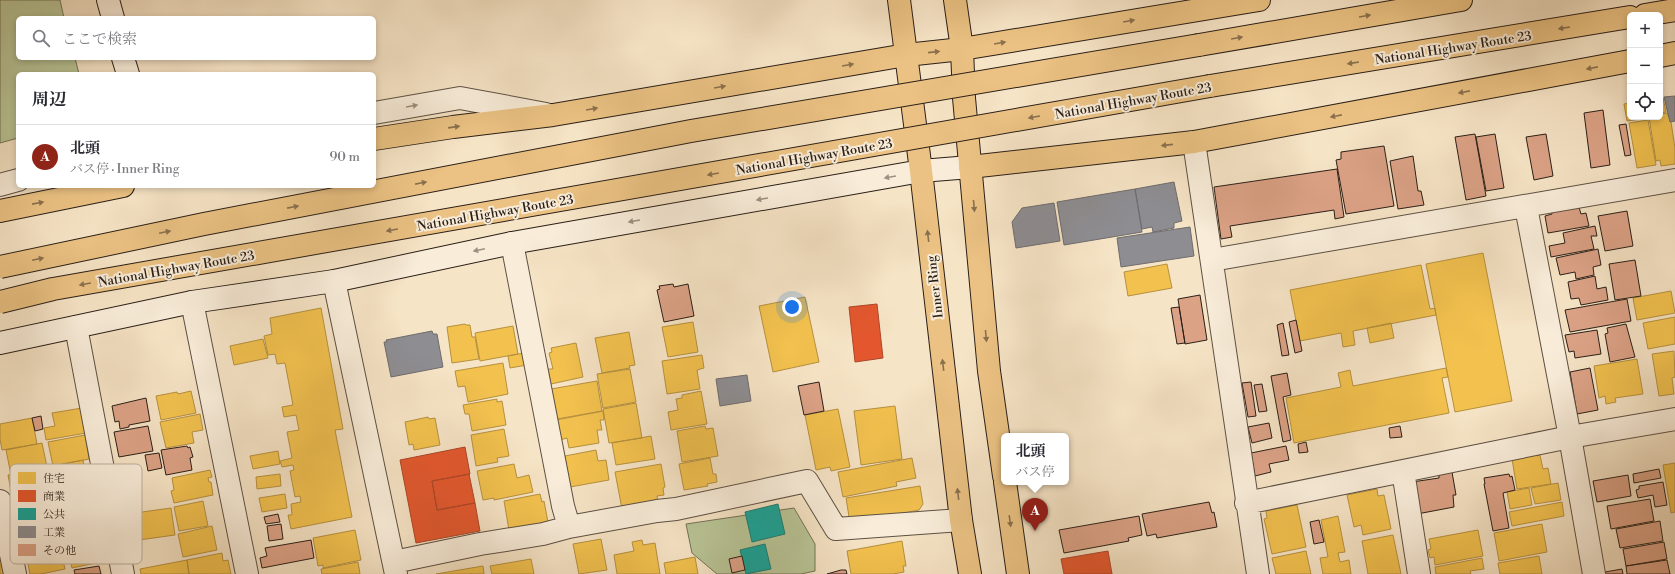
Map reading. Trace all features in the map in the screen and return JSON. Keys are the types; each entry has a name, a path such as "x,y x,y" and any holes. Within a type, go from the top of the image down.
{"main road":[{"name":"Inner Ring","path":"899,0 921,171 961,520 970,574"},
{"path":"955,0 962,49 970,167 989,371 1001,455"},
{"path":"376,139 453,127 553,115 906,55 962,49 1174,7 1260,0"},
{"path":"0,267 204,224 691,131 1461,0"},
{"path":"1663,12 1675,10"},
{"name":"National Highway Route 23","path":"0,302 69,287 1195,89 1627,17"},
{"path":"1663,55 1675,53"},
{"path":"970,167 1194,142 1627,62"},
{"path":"0,211 113,188"},
{"path":"1005,485 1018,574"}],"street":[{"path":"108,0 112,16"},
{"path":"124,60 127,72"},
{"path":"376,113 460,98 553,115"},
{"path":"1194,142 1246,503 1258,574"},
{"path":"0,343 192,302 334,281 512,243 921,171 970,167"},
{"path":"1212,260 1526,207 1675,180"},
{"path":"0,185 16,181"},
{"path":"1526,207 1570,437 1594,574"},
{"path":"512,243 563,506 569,527"},
{"path":"334,281 395,568 480,544 543,534 569,527 676,508 807,481 836,529 961,520"},
{"path":"192,302 247,574"},
{"path":"76,327 103,464"},
{"path":"1246,503 1570,437 1675,419"},
{"path":"1403,472 1419,574"},
{"path":"0,501 10,550"},
{"path":"13,564 15,574"},
{"path":"122,564 124,574"}],"green space":[{"path":"0,0 60,0 64,16 16,16 16,60 76,60 78,72 16,72 16,139 0,143"},
{"path":"794,508 815,544 815,571 801,574 717,574 692,553 686,524"}],"building: 住宅":[{"path":"1663,98 1666,112 1663,112"},
{"path":"1624,104 1627,104 1627,120 1634,120 1627,121"},
{"path":"1667,113 1671,122 1675,148 1675,164 1661,166 1660,160 1656,161 1649,120 1663,120 1663,114"},
{"path":"1648,120 1656,165 1637,168 1629,123"},
{"path":"1483,253 1512,401 1455,412 1426,264"},
{"path":"1167,264 1172,288 1128,296 1124,272"},
{"path":"1421,265 1430,309 1435,308 1436,315 1353,331 1355,345 1343,347 1341,333 1300,341 1290,290"},
{"path":"1671,291 1675,313 1637,320 1633,298"},
{"path":"805,297 819,362 773,372 759,306"},
{"path":"321,308 343,429 335,430 352,517 291,529 288,515 292,515 291,504 301,502 300,496 295,497 290,471 294,470 293,465 282,467 280,461 292,458 287,432 299,430 296,415 284,417 282,407 293,405 285,363 277,364 275,354 268,355 264,336 272,334 270,318"},
{"path":"1675,317 1675,344 1648,349 1643,323"},
{"path":"693,322 698,352 668,357 662,327"},
{"path":"1391,323 1394,338 1370,343 1367,328"},
{"path":"465,324 470,325 472,337 475,337 479,359 452,363 447,327"},
{"path":"513,326 518,354 480,361 475,333"},
{"path":"629,332 635,365 629,366 630,368 602,373 595,338"},
{"path":"263,339 268,358 234,365 230,346"},
{"path":"576,343 583,377 551,384 548,369 553,369 549,353 552,352 551,348"},
{"path":"1674,351 1675,377 1672,378 1674,394 1659,396 1652,354"},
{"path":"524,353 527,365 510,368 508,356"},
{"path":"702,355 704,368 697,370 700,389 667,394 662,361"},
{"path":"1637,359 1643,394 1615,398 1616,402 1606,404 1605,396 1599,398 1594,366"},
{"path":"503,363 508,394 468,402 465,386 458,387 455,371"},
{"path":"1446,368 1448,377 1442,378 1449,413 1294,443 1286,398 1341,387 1338,373 1350,370 1353,386"},
{"path":"630,369 636,402 603,408 597,374"},
{"path":"597,381 602,411 557,419 551,389"},
{"path":"191,391 196,413 161,420 156,396"},
{"path":"701,391 707,424 671,430 668,412 678,410 676,399 682,398 682,395"},
{"path":"497,399 497,402 502,401 506,425 472,431 469,414 465,414 463,405"},
{"path":"636,403 642,438 609,443 603,409"},
{"path":"895,406 902,459 861,465 854,411"},
{"path":"82,408 86,433 46,440 44,428 55,426 52,413"},
{"path":"838,409 850,467 831,471 830,467 816,470 805,415"},
{"path":"603,411 604,420 600,420 602,430 597,430 599,443 569,448 567,438 560,440 556,420"},
{"path":"200,414 203,430 192,432 194,443 166,448 160,422"},
{"path":"428,417 429,419 435,418 440,445 414,450 413,444 409,445 405,422"},
{"path":"32,418 37,444 2,450 0,424"},
{"path":"705,426 706,429 713,428 718,456 682,462 677,431"},
{"path":"504,429 509,456 497,458 498,462 476,466 471,435"},
{"path":"85,435 89,459 63,464 53,464 48,442"},
{"path":"651,436 655,459 616,465 612,443"},
{"path":"42,443 46,464 10,464 10,470 6,450"},
{"path":"596,450 598,461 606,460 609,480 570,487 565,456"},
{"path":"278,451 280,464 253,469 250,456"},
{"path":"1540,455 1543,469 1548,468 1551,484 1517,489 1512,459"},
{"path":"710,458 713,474 716,474 717,482 707,484 708,486 684,490 679,464"},
{"path":"912,458 916,478 896,482 897,486 843,497 838,472"},
{"path":"83,460 84,464 62,464"},
{"path":"1675,463 1675,512 1671,513 1663,465"},
{"path":"514,464 517,478 529,475 533,492 494,500 494,498 483,500 477,471"},
{"path":"661,464 665,487 663,488 664,495 657,496 658,503 622,509 615,472"},
{"path":"210,470 212,477 208,478 209,482 211,482 213,495 174,503 171,491 174,490 172,478"},
{"path":"280,474 281,486 257,489 256,477"},
{"path":"8,475 10,475 10,486"},
{"path":"1558,483 1561,500 1535,504 1531,488"},
{"path":"920,486 923,504 919,510 850,523 846,498"},
{"path":"1529,488 1532,505 1510,509 1507,492"},
{"path":"1377,489 1378,496 1384,495 1391,529 1363,535 1361,525 1354,527 1347,495"},
{"path":"285,494 287,508 262,512 259,498"},
{"path":"540,494 542,502 544,501 548,522 509,530 504,501"},
{"path":"203,501 208,526 179,531 174,507"},
{"path":"1562,502 1564,516 1512,526 1509,512"},
{"path":"1297,505 1306,547 1272,554 1264,519 1267,518 1266,511"},
{"path":"171,508 175,535 142,540 142,512"},
{"path":"1338,516 1345,552 1338,553 1340,562 1349,560 1351,574 1323,574 1320,558 1328,557 1321,520"},
{"path":"1542,524 1547,552 1499,561 1494,533"},
{"path":"212,526 217,550 183,557 178,534"},
{"path":"355,530 361,560 323,568 323,565 318,566 313,538"},
{"path":"1478,530 1483,556 1435,565 1434,557 1430,558 1428,550 1431,549 1429,539"},
{"path":"1393,535 1401,574 1368,574 1362,541"},
{"path":"601,539 607,570 579,574 573,544"},
{"path":"642,540 643,545 655,543 660,574 617,574 614,555 634,551 632,542"},
{"path":"902,541 906,566 903,566 904,572 893,574 851,574 847,551"},
{"path":"1306,551 1311,574 1276,574 1272,558"},
{"path":"222,553 223,561 228,560 231,574 189,574 187,560"},
{"path":"1539,556 1542,574 1500,574 1498,563"},
{"path":"2,557 5,574 0,574 0,558"},
{"path":"695,557 698,574 666,574 664,563"},
{"path":"1482,558 1484,569 1470,571 1471,574 1436,574 1435,567"},
{"path":"531,559 534,574 492,574 490,566"},
{"path":"187,560 189,574 141,574 140,569"},
{"path":"358,562 360,574 322,574 321,569"},
{"path":"28,564 64,564 65,569 41,574 30,574"},
{"path":"71,564 91,564 72,568"},
{"path":"483,566 484,574 436,574"}],"building: 商業":[{"path":"877,304 883,358 855,362 849,307"},
{"path":"465,447 470,474 432,481 437,510 475,503 480,531 416,543 400,460"},
{"path":"469,474 475,503 437,510 432,481"},
{"path":"1108,551 1112,574 1064,574 1061,559"}],"building: 公共":[{"path":"778,504 785,534 752,542 745,512"},
{"path":"765,544 771,569 746,574 740,550"}],"building: 工業":[{"path":"1675,96 1675,121 1670,122 1664,97"},
{"path":"1174,182 1182,221 1174,223 1174,228 1153,232 1152,227 1142,229 1135,189"},
{"path":"1135,189 1142,232 1064,245 1057,202"},
{"path":"1054,203 1060,241 1016,248 1012,222 1022,208"},
{"path":"1190,227 1194,256 1121,267 1117,238"},
{"path":"432,331 433,334 437,334 443,367 391,377 384,342 387,342 386,340"},
{"path":"747,375 751,401 720,406 716,379"}],"building: その他":[{"path":"1603,110 1610,165 1591,168 1584,113"},
{"path":"1626,124 1631,155 1625,156 1619,125"},
{"path":"1475,134 1486,196 1466,200 1455,137"},
{"path":"1495,134 1504,188 1486,191 1476,137"},
{"path":"1546,134 1553,176 1534,180 1526,137"},
{"path":"1384,146 1394,206 1346,214 1336,160 1341,159 1341,152"},
{"path":"1413,156 1418,191 1421,191 1424,205 1398,209 1390,161"},
{"path":"1337,169 1344,217 1335,219 1334,210 1230,226 1232,237 1221,239 1214,187"},
{"path":"1578,204 1581,214 1586,213 1589,226 1548,233 1545,216 1552,214 1551,208"},
{"path":"1627,211 1633,246 1605,251 1598,216"},
{"path":"1595,226 1597,236 1591,236 1594,249 1551,257 1549,246 1565,243 1563,233"},
{"path":"1598,249 1601,265 1593,267 1594,275 1576,279 1575,272 1560,275 1556,258"},
{"path":"1635,260 1641,296 1615,300 1609,264"},
{"path":"1595,276 1597,289 1606,287 1608,300 1581,305 1579,298 1571,299 1568,282"},
{"path":"673,284 674,287 688,284 694,316 664,322 657,290 660,289 659,286"},
{"path":"1200,295 1207,340 1185,344 1178,299"},
{"path":"1627,299 1631,321 1570,332 1565,310"},
{"path":"1179,307 1185,343 1177,344 1171,308"},
{"path":"1296,320 1302,351 1295,353 1289,322"},
{"path":"1283,323 1289,355 1282,356 1277,325"},
{"path":"1626,324 1635,357 1610,362 1605,334 1608,333 1607,328"},
{"path":"1597,330 1601,354 1575,358 1574,351 1569,352 1565,335"},
{"path":"1590,368 1598,410 1577,414 1570,372"},
{"path":"1287,373 1291,395 1283,397 1291,440 1283,442 1271,376"},
{"path":"819,382 824,411 804,415 798,386"},
{"path":"1251,382 1256,416 1248,417 1242,383"},
{"path":"1262,384 1267,411 1259,412 1254,385"},
{"path":"146,398 150,421 129,425 129,427 120,429 119,421 115,422 112,406"},
{"path":"41,416 43,429 35,431 32,418"},
{"path":"1269,423 1272,438 1252,443 1248,427"},
{"path":"148,426 153,451 119,457 114,432"},
{"path":"1400,426 1402,437 1390,438 1389,428"},
{"path":"1306,442 1308,452 1299,453 1298,444"},
{"path":"187,446 188,448 190,447 193,457 190,458 192,470 166,475 161,450"},
{"path":"1286,446 1289,460 1269,464 1271,472 1255,476 1251,453"},
{"path":"159,453 162,468 148,471 145,455"},
{"path":"1659,469 1661,478 1634,483 1633,474"},
{"path":"1452,472 1456,495 1453,495 1454,507 1417,514 1412,482 1439,478 1439,474"},
{"path":"1509,474 1510,477 1512,476 1515,490 1503,493 1509,528 1493,531 1484,478"},
{"path":"1628,475 1631,496 1597,502 1593,481"},
{"path":"1663,482 1667,505 1655,507 1653,495 1638,498 1636,490 1639,489 1639,486"},
{"path":"1650,499 1654,521 1611,529 1607,506"},
{"path":"1209,502 1212,513 1214,512 1217,527 1157,538 1156,534 1147,536 1142,514"},
{"path":"278,514 280,522 266,524 264,517"},
{"path":"1139,516 1142,535 1128,538 1129,541 1064,553 1059,530"},
{"path":"1319,520 1324,542 1314,544 1310,522"},
{"path":"1660,521 1663,541 1620,548 1616,529"},
{"path":"281,524 283,539 269,541 267,526"},
{"path":"311,540 314,558 262,568 260,558 267,556 265,548"},
{"path":"1664,542 1667,559 1626,566 1623,549"},
{"path":"742,556 745,570 732,573 729,559"},
{"path":"1667,560 1670,574 1627,574 1626,566"},
{"path":"99,566 101,574 75,574 74,570"},
{"path":"1622,569 1623,574 1605,574 1605,572"},
{"path":"846,570 847,574 827,574"}],"place":[{"name":"北頭","path":"1035,531"}]}
